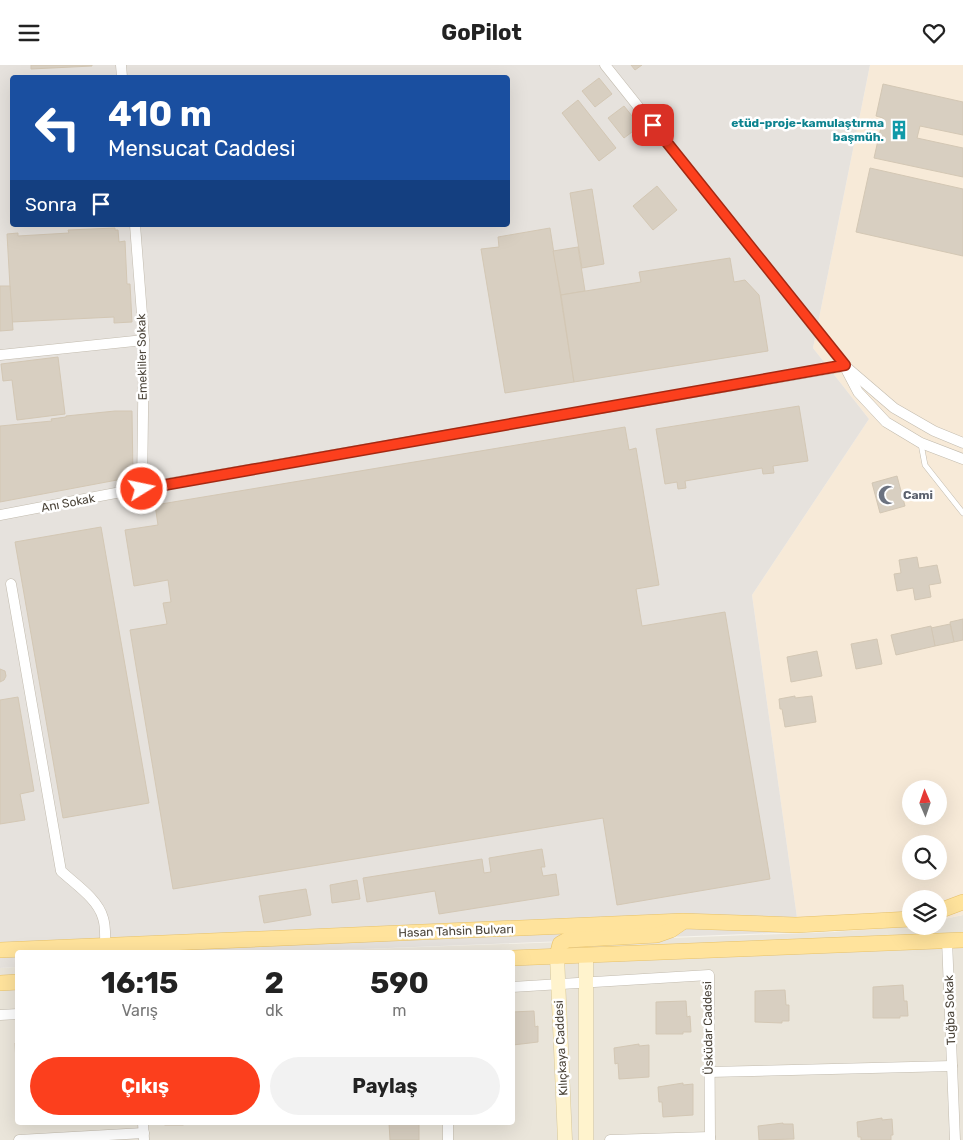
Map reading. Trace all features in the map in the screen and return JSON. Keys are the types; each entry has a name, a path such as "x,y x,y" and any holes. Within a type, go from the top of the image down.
{"main road":[{"path":"947,908 963,902"},
{"name":"Hasan Tahsin Bulvarı","path":"0,950 683,921 796,925 902,919"},
{"path":"556,956 560,944 567,939 657,935 671,930 683,921"},
{"path":"515,958 963,940"},
{"path":"0,983 15,982"}],"street":[{"path":"605,65 845,365 894,408 934,431 963,443"},
{"name":"Emekliler Sokak","path":"135,227 144,340 142,489"},
{"path":"0,355 144,340"},
{"path":"845,365 858,393 886,422 921,443 963,459"},
{"name":"Anı Sokak","path":"0,515 845,365"},
{"path":"11,584 61,871 101,912 104,922 105,946"},
{"name":"Tuğba Sokak","path":"947,940 955,1140"},
{"name":"Kılıçkaya Caddesi","path":"556,956 565,1140"},
{"name":"Kılıçkaya Caddesi","path":"586,956 586,1140"},
{"name":"Üsküdar Caddesi","path":"515,987 709,975 710,1138"},
{"path":"0,1015 15,1014"},
{"path":"709,1072 952,1066"},
{"path":"448,1125 448,1140"},
{"path":"19,1140 144,1137"},
{"path":"610,1140 710,1138"}],"lane":[{"path":"921,443 925,465 963,513"}],"shaded area":[{"path":"0,65 870,65 813,348 869,419 752,595 799,932 337,950 15,950 15,967 0,968"},
{"path":"870,65 963,65 963,915 947,918 947,890 902,890 902,926 869,930 799,932 752,595 869,419 813,348"},
{"path":"963,915 963,1140 0,1140 0,968 15,967 15,1125 515,1125 515,950 341,950 834,932 902,926 902,935 947,935 947,918"}],"building":[{"path":"31,65 92,65 92,66 31,69"},
{"path":"631,65 642,65 635,70"},
{"path":"599,78 612,94 595,107 582,91"},
{"name":"etüd-proje-kamulaştırma başmüh.","path":"883,84 963,102 963,135 920,126 917,138 963,148 963,177 874,158 883,118 876,116"},
{"path":"578,100 616,148 599,161 562,113"},
{"path":"624,106 640,126 624,138 608,118"},
{"path":"870,168 963,189 963,256 856,232"},
{"path":"657,186 677,210 653,230 633,206"},
{"path":"592,189 604,264 582,268 570,193"},
{"path":"115,228 115,230 118,230 119,242 125,241 127,284 130,284 132,322 114,323 114,317 12,322 7,234 18,233 18,236 69,233 68,230"},
{"path":"550,228 574,382 505,393 481,249 499,247 498,237"},
{"path":"578,247 585,291 561,295 553,251"},
{"path":"730,258 734,282 745,280 759,295 768,351 574,382 561,295 641,282 639,272"},
{"path":"0,286 10,286 13,330 0,331"},
{"path":"58,357 65,414 17,420 12,380 3,381 1,364"},
{"path":"799,406 808,461 773,466 774,473 763,474 762,468 685,481 686,488 678,489 677,482 665,484 656,429"},
{"path":"132,411 133,477 0,502 0,426 52,421 51,419 66,416"},
{"path":"625,427 629,450 636,448 659,585 636,589 642,626 725,612 770,879 617,905 603,818 173,889 130,630 167,624 163,603 171,602 168,580 134,586 125,530 158,525 155,505"},
{"name":"Cami","path":"897,476 905,506 880,513 872,483"},
{"path":"101,527 149,803 63,818 15,542"},
{"path":"917,557 919,568 937,565 941,583 929,585 931,597 915,600 913,588 897,591 894,574 901,573 899,560"},
{"path":"963,619 963,640 954,642 950,622"},
{"path":"950,624 954,642 935,646 931,628"},
{"path":"931,626 935,646 896,655 891,635"},
{"path":"877,639 882,664 856,669 851,644"},
{"path":"817,651 822,676 791,682 787,657"},
{"path":"0,669 5,671 6,676 0,682"},
{"path":"795,696 795,698 812,696 816,722 785,727 779,699"},
{"path":"18,697 34,791 20,794 25,820 0,824 0,700"},
{"path":"542,849 545,867 541,867 543,876 556,874 559,895 439,914 435,891 367,902 363,878 482,859 484,873 491,872 489,858"},
{"path":"357,880 360,899 332,903 330,885"},
{"path":"306,889 311,915 264,923 259,896"},
{"path":"903,985 904,1001 907,1001 908,1016 900,1016 900,1018 873,1018 873,987"},
{"path":"785,990 786,1005 789,1005 789,1021 782,1021 782,1023 755,1022 755,991"},
{"path":"686,1001 687,1017 690,1016 691,1032 683,1032 683,1034 656,1034 656,1002"},
{"path":"534,1011 535,1027 538,1026 538,1042 515,1045 515,1012"},
{"path":"639,1044 639,1046 649,1045 649,1077 619,1079 618,1063 615,1064 614,1048"},
{"path":"683,1083 683,1085 693,1084 693,1115 663,1117 658,1087"},
{"path":"882,1118 882,1120 892,1119 893,1135 891,1135 891,1140 861,1140 861,1137 858,1137 857,1122"},
{"path":"783,1123 793,1124 794,1139 759,1140 758,1126"},
{"path":"389,1125 419,1125 419,1140 390,1140"}],"place":[{"name":"etüd-proje-kamulaştırma başmüh.","path":"899,130"},
{"name":"Cami","path":"888,495"}],"route":[{"path":"142,489 845,365 653,125"}]}
